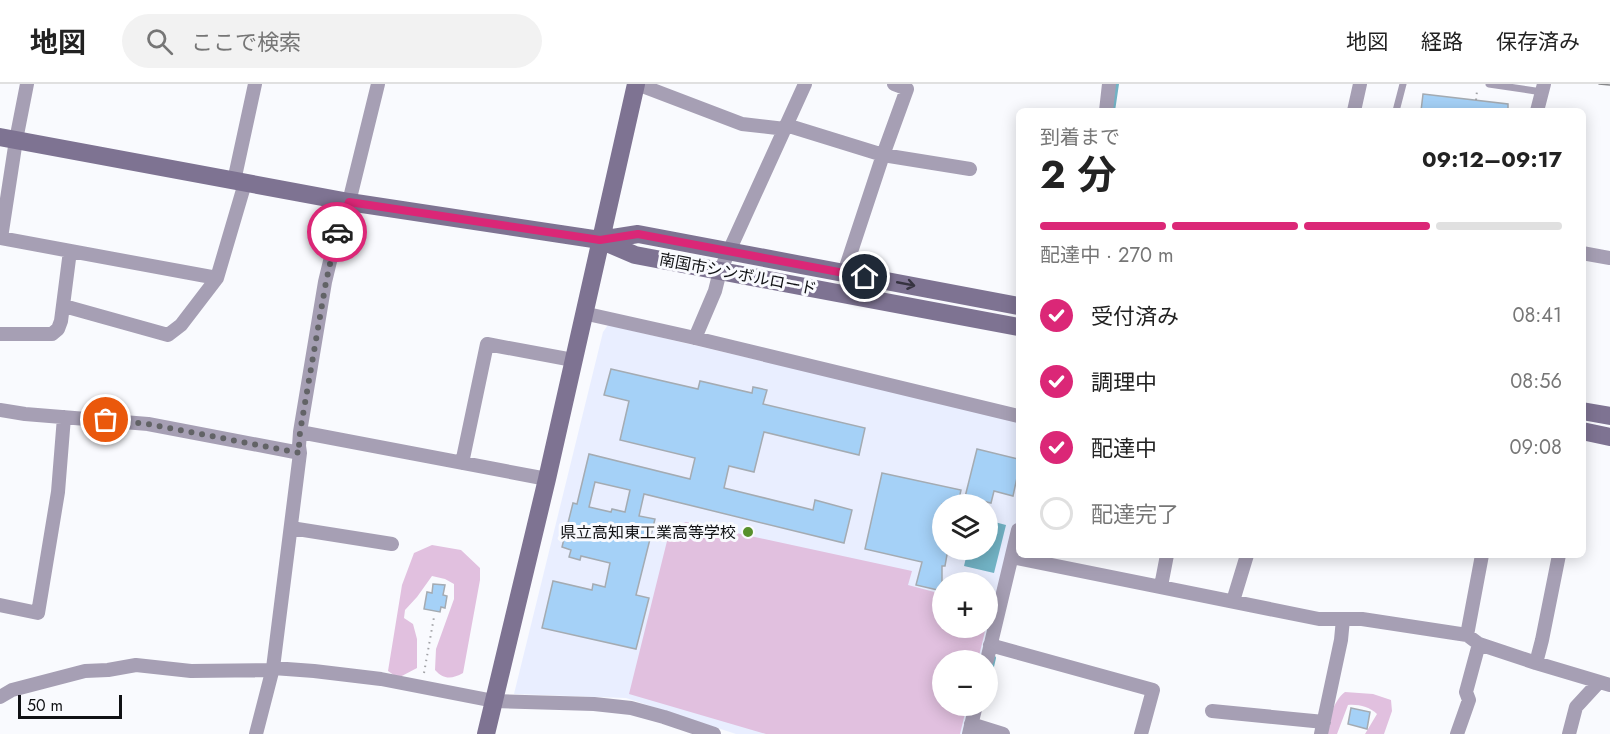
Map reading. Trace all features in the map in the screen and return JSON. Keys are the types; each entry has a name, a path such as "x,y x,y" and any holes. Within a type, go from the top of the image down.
{"street":[{"path":"27,84 8,139 1,238 217,278"},
{"path":"64,306 168,335 181,325 217,278 239,182 255,84"},
{"path":"256,734 272,669 300,453 300,432 326,282 338,228 349,202 378,84"},
{"path":"486,734 547,479 636,84 742,124 785,127 883,155 970,169"},
{"path":"695,338 715,291 720,271 805,84"},
{"path":"844,273 907,89 894,84"},
{"path":"1106,108 1109,84"},
{"path":"1355,108 1360,84"},
{"path":"1538,108 1543,88"},
{"path":"8,139 349,202 600,240"},
{"name":"南国市シンボルロード","path":"600,240 638,234 1016,306"},
{"name":"南国市シンボルロード","path":"600,240 635,255 1016,327"},
{"path":"0,334 52,334 58,329 64,306 70,250"},
{"path":"1586,254 1610,258"},
{"path":"584,313 1016,416"},
{"path":"462,463 487,344 573,360"},
{"path":"0,410 148,424 300,453"},
{"path":"1586,412 1610,417"},
{"path":"0,605 38,613 58,492 64,417"},
{"path":"300,432 547,479"},
{"path":"1586,435 1610,436"},
{"path":"291,528 392,544"},
{"path":"989,650 1016,539"},
{"path":"1012,557 1016,558"},
{"path":"1017,558 1319,618 1362,619 1467,635 1479,644 1605,683"},
{"path":"1161,586 1166,558"},
{"path":"1233,601 1246,558"},
{"path":"1467,635 1481,558"},
{"path":"1536,663 1558,558"},
{"path":"1212,711 1323,728 1343,620"},
{"path":"1457,734 1468,700 1466,692 1479,644"},
{"path":"990,645 1153,690 1141,734"},
{"path":"0,697 12,690 84,671 136,665 191,671 314,670 494,701 594,704 631,708 714,734"},
{"path":"1569,734 1576,707 1605,683"},
{"path":"970,729 1004,734"}],"lane":[{"path":"1397,108 1403,84"},
{"path":"1489,84 1543,88"}],"path":[{"path":"1476,100 1477,91"},
{"path":"422,687 434,617"}],"shaded area":[{"name":"県立高知東工業高等学校","path":"608,325 1016,421 1016,523 998,598 998,572 932,572 932,638 988,638 985,650 932,650 932,716 969,716 964,734 736,734 626,698 514,694 603,332"},
{"path":"686,522 912,571 908,585 932,591 932,638 983,638 980,650 932,650 932,716 964,716 960,734 766,734 629,694 670,529"},
{"path":"432,545 461,550 480,568 480,580 463,673 448,678 435,670 436,649 454,599 454,584 432,576 405,610 404,618 413,624 417,639 417,668 398,678 388,671 402,585 414,553"},
{"path":"1345,692 1373,694 1391,700 1392,711 1384,734 1365,734 1377,714 1367,708 1348,705 1337,734 1327,734 1330,717"}],"water":[{"path":"998,523 1006,525 998,557"},
{"path":"965,560 997,560 994,572 964,566"}],"building":[{"path":"1423,94 1508,104 1508,108 1421,108"},
{"path":"611,369 698,389 700,381 752,393 753,387 767,390 763,404 865,428 859,455 764,432 754,472 729,466 724,488 813,510 815,500 852,510 844,543 644,494 639,516 655,519 636,595 649,598 636,649 542,628 553,581 592,590 593,584 605,587 610,563 581,556 580,560 569,557 571,550 562,547 573,503 577,504 589,454 690,479 695,458 620,440 629,401 604,395","holes":["595,482 630,490 625,512 612,509 611,512 589,507"]},
{"path":"977,449 1016,459 1016,482 1013,496 994,491 993,494 966,494"},
{"path":"882,473 961,490 960,494 932,494 932,560 946,560 945,566 942,566 942,572 932,572 932,589 916,585 922,562 865,549"},
{"path":"433,584 445,585 443,595 447,596 445,608 441,607 440,612 424,609 427,592 432,593"},
{"path":"1351,708 1370,712 1367,729 1348,724"}],"waterway":[{"path":"1113,108 1117,84"}],"tram line":[{"path":"1599,84 1610,85"}],"way so far":[{"path":"106,420 148,424 300,453 300,432 337,232"}],"place":[{"name":"県立高知東工業高等学校","path":"748,532"}],"route":[{"path":"337,232 349,202 600,240 638,234 865,277"}]}
